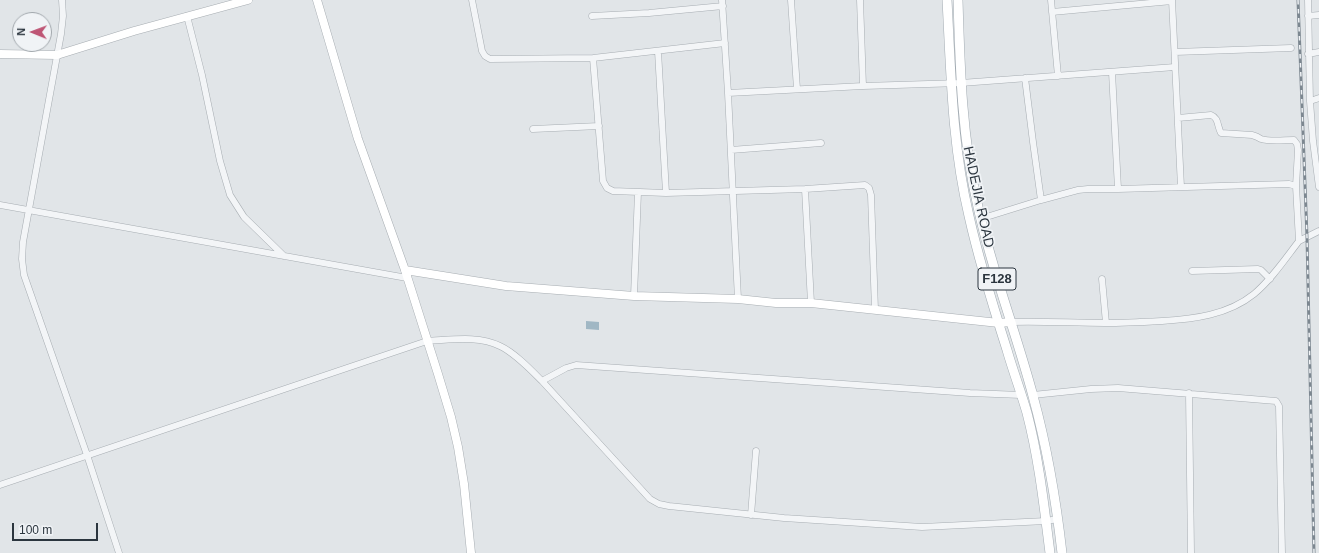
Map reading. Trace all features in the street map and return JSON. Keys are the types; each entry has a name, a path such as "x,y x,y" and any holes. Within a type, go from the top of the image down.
{"main road":[{"name":"HADEJIA ROAD","path":"948,0 951,84 958,164 980,259 1021,395 1036,451 1050,553"},
{"name":"HADEJIA ROAD","path":"958,0 961,83 970,170 980,219 1033,395 1047,456 1058,519 1062,553"}],"street":[{"path":"62,0 63,16 61,34 23,242 22,259 24,275 87,455 119,553"},
{"path":"0,54 57,55 134,30 248,0"},
{"path":"317,0 358,139 406,274 438,374 458,447 464,484 471,553"},
{"path":"472,0 482,51 485,56 490,58 593,58 725,43"},
{"path":"791,0 797,89"},
{"path":"860,0 863,86"},
{"path":"1051,0 1058,76"},
{"path":"1052,12 1172,0 1181,187"},
{"path":"1308,0 1310,101 1316,141 1319,187"},
{"path":"592,16 648,13 722,3 738,299"},
{"path":"1308,16 1319,14"},
{"path":"187,16 228,190 244,217 284,256"},
{"path":"1175,52 1292,48"},
{"path":"658,50 666,193"},
{"path":"1308,54 1319,52"},
{"path":"593,58 604,181 607,188 613,191 666,193 805,189 865,185 869,188 871,195 875,310"},
{"path":"728,93 863,86 951,84 1175,67"},
{"path":"1112,72 1118,189"},
{"path":"1026,78 1041,200"},
{"path":"1310,101 1319,98"},
{"path":"1178,118 1211,115 1217,120 1221,133 1252,135 1261,139 1270,140 1294,140 1297,144 1298,150 1296,186 1299,241"},
{"path":"533,129 599,126"},
{"path":"731,150 821,143"},
{"path":"980,219 1041,200 1083,190 1289,184 1296,186"},
{"path":"805,189 811,303"},
{"path":"634,296 638,192"},
{"path":"0,205 284,256 406,274 506,286 634,296 738,299 776,303 811,303 999,323 1106,323 1193,319 1218,312 1238,304 1253,295 1270,279 1299,241 1319,231"},
{"path":"1192,271 1258,269 1270,279"},
{"path":"1102,279 1106,323"},
{"path":"0,484 427,342 461,340 487,341 501,346 526,365 650,499 659,504 784,518 922,527 1058,519"},
{"path":"542,381 566,368 576,365 970,393 1021,395"},
{"path":"1033,395 1091,389 1118,388 1276,400 1279,406 1282,553"},
{"path":"1189,393 1191,553"},
{"path":"751,515 756,451"}],"water":[{"path":"586,321 599,322 599,330 586,329"}],"railway":[{"path":"1298,0 1307,237 1314,553"}]}
